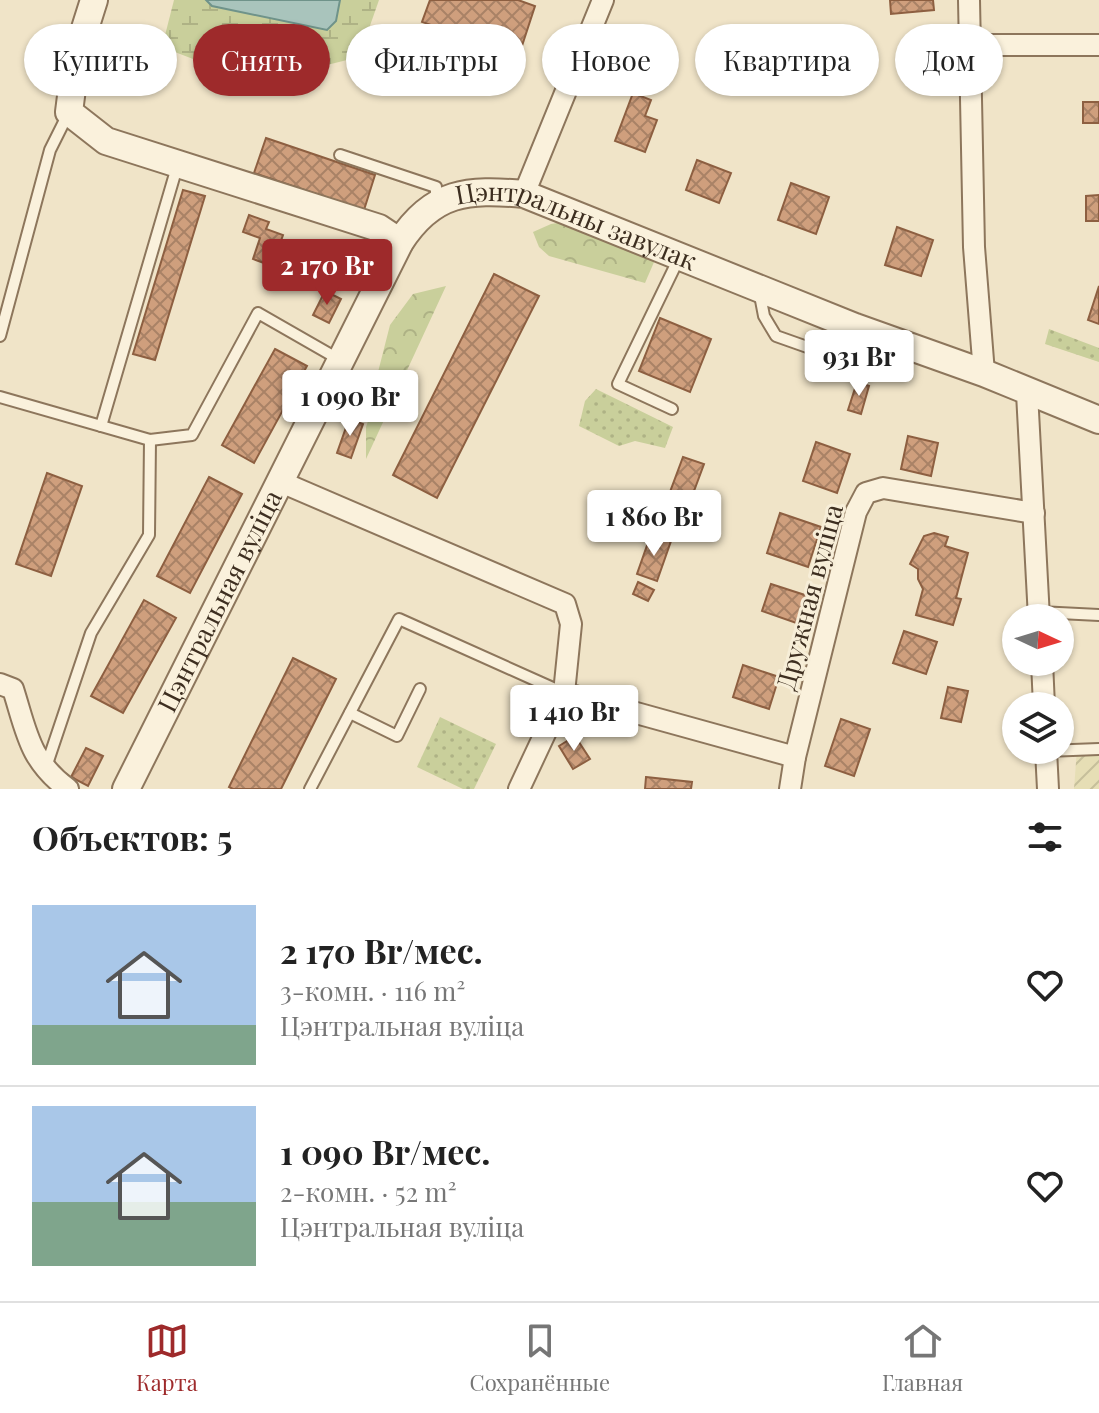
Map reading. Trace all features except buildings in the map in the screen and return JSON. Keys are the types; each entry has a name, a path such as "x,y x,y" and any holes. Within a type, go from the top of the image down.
{"street":[{"path":"94,0 76,57 69,112 106,141 379,228 400,242"},
{"path":"524,194 603,0"},
{"path":"969,0 970,24"},
{"path":"1003,45 1099,45"},
{"path":"972,96 974,247 984,373"},
{"name":"Цэнтральны завулак","path":"400,242 415,219 451,196 482,190 524,194 855,327 984,373 1099,420"},
{"name":"Цэнтральная вуліца","path":"126,789 400,242"},
{"path":"1027,393 1038,604"},
{"path":"281,482 565,604 571,624 564,693 519,789"},
{"name":"Дружная вуліца","path":"790,789 795,757 856,512 866,493 883,488 1034,513"},
{"path":"0,684 13,689 33,753 44,771 68,789"},
{"path":"564,693 795,757"},
{"path":"1047,764 1048,789"}],"lane":[{"path":"0,336 50,150 69,112"},
{"path":"340,155 436,187 437,204"},
{"path":"101,426 178,165"},
{"path":"672,409 618,384 680,255"},
{"path":"759,288 764,316 776,336 810,348 830,347 855,327"},
{"path":"0,397 150,440 192,435 258,313 342,361"},
{"path":"44,771 91,633 149,535 150,440"},
{"path":"1074,615 1099,615"},
{"path":"310,789 399,619 564,693"},
{"path":"350,713 397,736 420,689"},
{"path":"1074,749 1099,749"}],"shaded area":[{"path":"1077,749 1099,749 1099,789 1074,789"}],"green space":[{"path":"174,0 379,0 371,24 346,24 346,60 330,64 330,24 193,24 193,59 177,53 177,24 168,24"},
{"path":"588,218 661,246 645,283 549,256 539,247 533,232 551,224"},
{"path":"446,286 366,459 366,427 382,380 377,376 390,325 413,294"},
{"path":"1049,329 1099,348 1099,362 1045,344"},
{"path":"596,389 673,427 665,448 635,441 619,446 579,426 585,401"},
{"path":"440,717 496,744 474,789 463,789 417,767"}],"water":[{"path":"206,0 340,0 336,21 330,27 330,24 298,24 212,6"}]}
